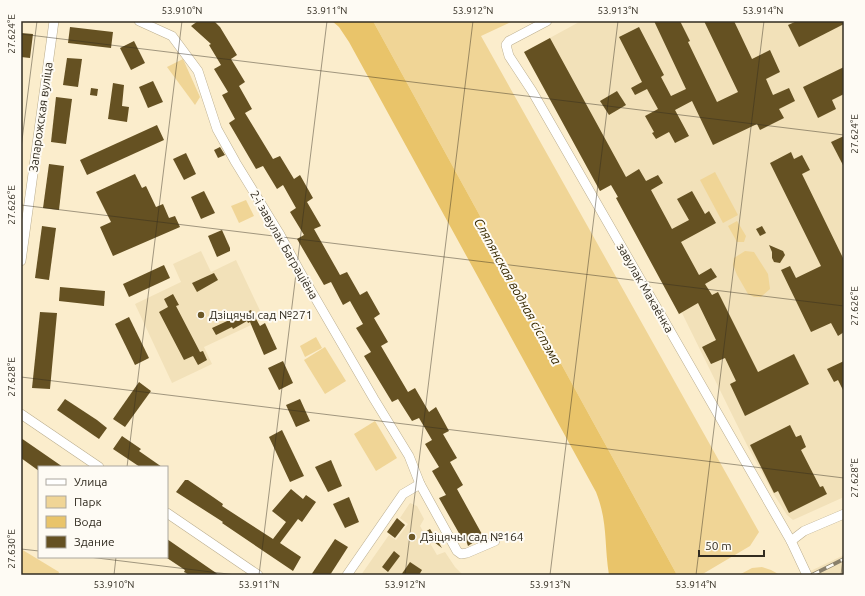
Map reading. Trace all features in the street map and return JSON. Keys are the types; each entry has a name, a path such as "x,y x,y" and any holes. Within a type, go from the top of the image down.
{"street":[{"name":"Запарожская вуліца","path":"21,261 54,21"},
{"name":"2-і завулак Баграціёна","path":"139,21 172,36 198,71 217,129 279,233 374,399 409,456 420,484 457,551 461,554 467,553 495,541"},
{"name":"завулак Макаёнка","path":"547,21 508,41 506,45 509,56 532,91 791,541 807,575"},
{"path":"21,414 98,466"},
{"path":"347,575 403,494 420,484"},
{"path":"168,514 258,575"},
{"path":"791,541 804,531 844,514"}],"shaded area":[{"path":"581,21 844,21 844,497 793,520 787,515 773,493 747,445 682,313 677,315 679,313 616,198 618,196 611,185 600,191 524,52"},
{"name":"Дзіцячы сад №271","path":"201,251 211,272 236,260 264,319 204,347 212,364 172,383 135,304 181,282 173,264"},
{"name":"Дзіцячы сад №164","path":"410,503 417,506 424,519 420,526 437,555 445,552 455,567 463,575 361,575 389,535 396,540 408,524 400,518"},
{"path":"844,555 844,575 802,575"}],"green space":[{"path":"373,21 513,21 481,36 759,532 750,546 701,575 677,575"},
{"path":"183,59 200,97 195,105 167,67"},
{"path":"715,172 738,215 723,223 700,180"},
{"path":"246,200 254,216 239,223 231,206"},
{"path":"737,221 746,236 744,242 737,242 728,226"},
{"path":"745,251 754,252 768,274 770,289 761,297 754,297 748,294 733,265 734,258"},
{"path":"316,337 322,348 305,357 300,346"},
{"path":"325,347 346,381 325,394 304,360"},
{"path":"375,421 397,458 376,471 354,434"},
{"path":"21,549 59,572 58,575 21,575"},
{"path":"762,567 780,575 739,575 752,568"}],"water":[{"name":"Сляпянская водная сістэма","path":"332,21 373,21 677,575 609,575 604,523 596,492 349,42 339,27"}],"building":[{"path":"198,21 214,21 220,27 237,55 231,59 245,82 239,86 252,109 245,113 273,159 280,156 294,179 300,175 313,198 307,202 321,226 314,229 340,275 347,272 360,295 367,291 380,314 374,318 388,342 381,346 408,392 415,388 429,412 436,407 449,431 443,434 457,458 450,462 463,485 457,489 483,536 468,546 466,540 464,542 439,498 446,495 432,471 439,467 425,444 432,440 419,418 412,421 398,399 392,402 364,356 371,352 356,328 363,324 350,301 343,305 331,282 324,285 297,239 304,235 290,212 296,208 283,185 277,189 263,166 256,169 229,123 235,119 222,95 228,92 214,69 221,65 209,45 211,44 191,26"},
{"path":"654,21 680,21 690,41 688,42 717,102 738,92 704,21 734,21 752,59 770,50 780,72 766,79 773,95 789,88 795,101 779,109 784,118 760,130 757,124 713,145 692,101 675,110 689,136 675,143 669,132 656,139 652,133 654,132 645,116 658,109 647,89 635,95 631,88 642,82 619,37 639,27 664,75 661,77 671,96 686,89"},
{"path":"797,21 844,21 844,24 799,47 788,25"},
{"path":"70,27 113,32 111,48 68,43"},
{"path":"21,33 33,34 30,58 21,57"},
{"path":"550,38 626,177 639,169 646,181 658,175 663,183 651,190 672,229 689,220 677,199 692,191 705,214 709,211 716,223 681,242 699,275 711,268 717,277 705,284 712,295 718,292 758,372 794,354 809,384 745,416 730,384 736,381 725,358 711,364 702,347 716,340 698,303 679,314 616,198 618,197 611,185 600,191 524,52"},
{"path":"134,41 145,63 131,70 120,48"},
{"path":"67,58 82,59 78,87 63,85"},
{"path":"844,67 844,94 832,100 836,109 818,118 803,87"},
{"path":"153,81 163,102 148,108 139,87"},
{"path":"113,83 124,85 122,106 129,107 127,122 108,119"},
{"path":"91,88 98,89 97,96 90,95"},
{"path":"617,91 626,105 609,115 600,101"},
{"path":"56,97 72,99 66,144 51,142"},
{"path":"157,125 164,140 87,175 80,160"},
{"path":"844,136 844,167 831,142"},
{"path":"220,147 225,155 218,158 214,150"},
{"path":"791,152 794,159 802,155 810,170 802,174 844,260 844,332 838,336 831,323 811,332 781,270 790,266 796,278 821,266 770,163"},
{"path":"186,153 196,174 184,180 173,159"},
{"path":"49,164 64,166 59,210 43,208"},
{"path":"135,174 142,188 146,186 156,207 163,204 169,218 175,216 180,227 113,256 100,227 111,222 96,192"},
{"path":"204,191 215,213 201,219 191,197"},
{"path":"42,226 56,228 49,280 35,278"},
{"path":"762,226 766,233 760,236 756,229"},
{"path":"222,230 230,251 217,257 208,236"},
{"path":"769,245 783,251 785,255 780,263 774,262"},
{"path":"164,265 170,278 129,297 123,284"},
{"path":"214,273 218,280 197,292 192,283"},
{"path":"60,287 105,291 104,306 59,301"},
{"path":"173,294 179,305 176,306 200,352 203,351 207,360 198,365 193,356 184,360 159,312 168,307 164,299"},
{"path":"251,310 260,326 265,323 277,349 264,355 250,322 248,323 247,321 233,329 232,327 216,335 212,328"},
{"path":"40,312 57,313 50,389 32,388"},
{"path":"129,317 149,358 135,365 115,324"},
{"path":"283,361 293,383 279,390 268,368"},
{"path":"844,361 844,392 838,380 834,382 827,369"},
{"path":"139,382 151,391 125,427 113,419"},
{"path":"65,399 107,428 99,439 57,410"},
{"path":"300,399 310,421 296,427 286,405"},
{"path":"790,425 796,437 801,435 806,447 801,450 820,487 823,486 827,494 789,513 778,491 774,493 750,445"},
{"path":"282,430 304,476 290,482 269,437"},
{"path":"122,436 141,449 139,451 161,466 138,466 113,449"},
{"path":"21,438 62,466 38,466 38,470 21,458"},
{"path":"331,460 342,486 328,492 315,467"},
{"path":"185,480 188,480 223,504 222,506 273,539 286,522 272,511 291,489 303,499 306,495 316,502 302,522 298,519 280,543 301,557 293,571 222,523 223,522 176,492"},
{"path":"349,497 359,522 345,528 333,504"},
{"path":"397,518 405,525 395,538 387,532"},
{"path":"430,529 442,548 434,542 431,543 425,532"},
{"path":"335,539 348,547 330,575 311,575"},
{"path":"168,540 219,575 189,575 184,572 185,570 167,558"},
{"path":"394,551 400,556 388,572 382,567"},
{"path":"410,562 422,570 419,575 401,575"}],"railway":[{"path":"812,575 844,559"}],"place":[{"name":"Дзіцячы сад №271","path":"201,315"},
{"name":"Дзіцячы сад №164","path":"412,537"}]}
